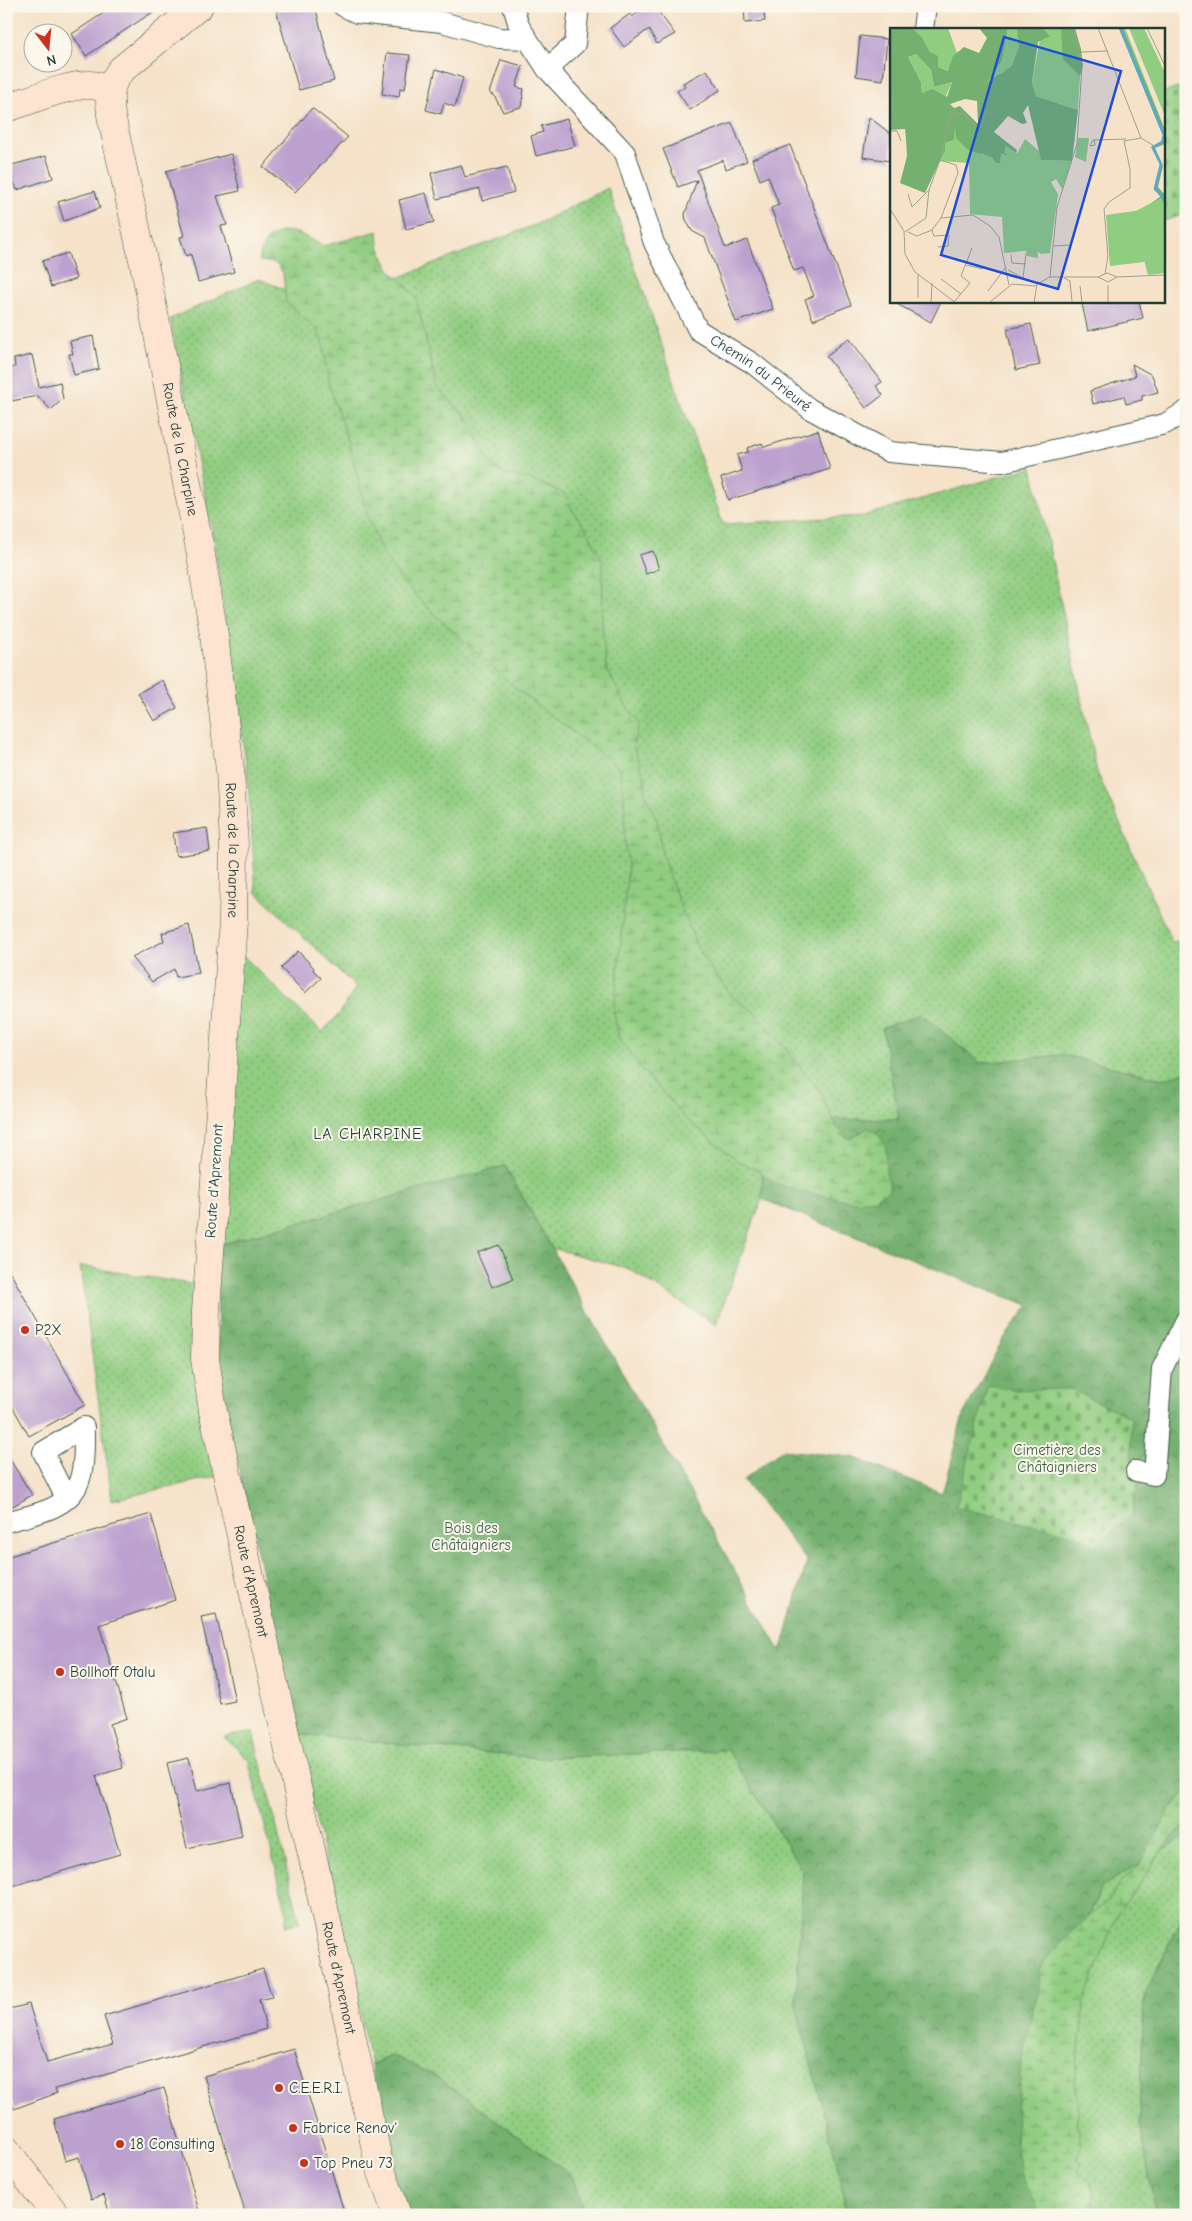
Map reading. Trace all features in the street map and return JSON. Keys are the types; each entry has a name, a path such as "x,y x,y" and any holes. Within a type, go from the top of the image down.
{"main road":[{"path":"6,108 68,89 90,85 100,86 109,92 121,70 199,6"},
{"name":"Route de la Charpine","path":"109,92 111,115 150,297 201,555 214,635 230,770 234,845 232,937"},
{"name":"Route d'Apremont","path":"232,937 206,1311 205,1359 213,1411 379,2164 397,2215"},
{"path":"6,2150 56,2215"}],"street":[{"path":"343,6 357,13 442,22 499,38 526,39"},
{"name":"Chemin du Prieuré","path":"513,6 519,26 547,70 625,153 654,243 698,330 752,363 810,409 889,452 1002,462 1165,424 1186,412"},
{"path":"547,70 575,44 579,6"},
{"path":"923,28 926,6"},
{"path":"1136,1471 1154,1475 1162,1369 1186,1320"},
{"path":"6,1522 48,1509 63,1502 66,1498"}],"green space":[{"path":"1186,85 1186,214 1164,221 1164,93"},
{"path":"608,188 723,524 863,516 1032,467 1097,772 1172,942 1186,940 1186,1072 1162,1079 1063,1055 980,1063 922,1015 882,1028 900,1119 763,1120 762,1199 716,1325 629,1269 552,1248 505,1166 218,1245 238,951 322,1032 340,1013 356,987 256,892 247,771 214,542 170,319 259,279 325,306 537,224"},
{"path":"286,231 297,233 323,246 378,231 379,246 385,261 392,272 416,298 437,387 465,415 490,464 504,474 530,479 565,494 573,511 589,533 603,562 602,626 606,667 624,702 639,724 633,745 645,778 645,793 658,823 662,854 672,884 698,949 734,999 755,1012 820,1091 836,1126 844,1136 851,1139 868,1128 884,1141 889,1190 875,1199 852,1201 797,1191 774,1182 758,1170 738,1161 686,1119 640,1067 618,1036 614,1012 628,866 625,841 625,804 620,768 513,686 428,608 405,584 383,555 368,517 348,440 329,386 323,343 317,330 286,302 283,273 276,263 259,261 266,241 274,235"},
{"name":"Bois des Châtaigniers","path":"922,1014 980,1063 1063,1055 1162,1079 1186,1072 1186,1836 1102,1886 1045,2021 1072,2215 846,2215 839,2171 796,2005 803,1872 728,1750 539,1758 297,1734 217,1368 218,1245 505,1166 781,1652 807,1561 743,1480 782,1450 853,1457 942,1493 963,1415 1002,1341 1029,1305 992,1292 762,1199 763,1120 899,1119 882,1028"},
{"path":"80,1266 197,1285 218,1476 112,1500"},
{"name":"Cimetière des Châtaigniers","path":"988,1385 1016,1390 1071,1389 1131,1418 1132,1461 1139,1479 1132,1514 1096,1546 1076,1535 956,1507"},
{"path":"253,1732 300,1922 285,1926 287,1914 248,1759 224,1737"},
{"path":"297,1734 539,1758 728,1750 803,1872 796,2005 839,2171 846,2215 585,2215 572,2176 437,2077 392,2055 371,2065"},
{"path":"1186,1793 1186,1825 1169,1840 1117,1914 1085,1999 1075,2082 1079,2105 1077,2120 1081,2147 1077,2159 1081,2164 1077,2171 1092,2186 1094,2215 1041,2215 1020,2172 1015,2142 1021,2063 1032,2012 1039,1991 1040,1970 1047,1958 1069,1934 1111,1898 1121,1881 1138,1867 1170,1809"},
{"path":"1186,1836 1186,1908 1144,1997 1140,2123 1156,2215 1072,2215 1045,2021 1102,1886"},
{"path":"1186,1908 1186,2215 1156,2215 1140,2123 1144,1997"},
{"path":"392,2055 437,2077 572,2176 585,2215 387,2215 371,2065"}],"building":[{"path":"114,6 162,6 86,56 72,34"},
{"path":"275,6 315,6 334,81 299,90"},
{"path":"647,6 654,6 675,34 657,44 649,29 624,47 610,28 630,14 632,17"},
{"path":"744,6 763,6 765,21 745,23"},
{"path":"860,36 887,39 883,80 856,76"},
{"path":"387,53 410,55 405,89 400,88 399,97 382,94"},
{"path":"501,60 523,66 516,87 524,89 521,107 503,112 494,95 490,93"},
{"path":"436,69 463,78 455,107 444,103 441,114 426,110"},
{"path":"707,70 720,90 690,110 677,91 685,86 683,83"},
{"path":"312,108 348,137 295,192 263,167"},
{"path":"869,117 890,133 890,161 863,157"},
{"path":"567,119 575,146 536,156 531,136 543,132 541,126"},
{"path":"732,123 747,161 726,169 723,160 697,170 725,248 747,240 773,309 736,322 705,238 692,231 686,220 685,214 697,180 678,187 663,149"},
{"path":"790,145 851,305 813,320 805,299 814,296 803,268 794,271 771,208 779,205 768,176 760,180 752,159"},
{"path":"231,154 240,191 217,196 227,225 221,226 234,272 198,282 191,254 186,256 180,237 184,236 166,171"},
{"path":"46,156 53,178 17,190 8,166"},
{"path":"461,165 465,177 507,167 514,192 482,201 480,189 437,199 431,173"},
{"path":"95,191 100,208 64,221 58,202"},
{"path":"426,193 434,222 406,229 399,200"},
{"path":"68,253 76,279 51,287 42,261"},
{"path":"893,302 941,302 931,322"},
{"path":"1090,302 1139,302 1143,318 1088,331 1082,304"},
{"path":"1031,324 1040,365 1016,370 1007,329"},
{"path":"93,336 99,369 74,375 69,354 73,354 70,341"},
{"path":"849,338 882,382 876,386 883,395 866,408 826,356"},
{"path":"32,355 39,387 60,382 63,399 51,410 38,396 6,402 6,369 15,367 14,359"},
{"path":"1132,364 1152,375 1158,392 1142,396 1142,400 1126,404 1124,396 1093,404 1090,391 1135,376"},
{"path":"818,430 830,469 728,500 721,478 742,471 737,455 748,452 747,448 762,443 764,447"},
{"path":"653,551 659,569 646,574 639,555"},
{"path":"162,680 177,708 154,721 138,693"},
{"path":"207,828 210,851 176,856 173,833"},
{"path":"189,925 199,973 176,977 174,969 152,982 132,957 164,941 162,933"},
{"path":"298,951 321,978 305,993 281,968"},
{"path":"499,1245 513,1279 492,1287 477,1253"},
{"name":"P2X","path":"6,1265 85,1405 29,1436 6,1395"},
{"path":"6,1453 32,1495 6,1510"},
{"name":"Bollhoff Otalu","path":"151,1514 175,1600 99,1625 127,1718 110,1724 123,1768 96,1776 120,1854 6,1888 6,1557"},
{"path":"216,1614 235,1701 220,1704 201,1617"},
{"path":"189,1758 197,1791 231,1783 242,1836 187,1848 167,1763"},
{"path":"263,1969 272,1997 259,2000 266,2029 55,2089 57,2093 14,2109 6,2087 6,2010 29,2004 47,2062 113,2044 104,2016"},
{"path":"294,2049 345,2215 246,2215 204,2076"},
{"name":"18 Consulting","path":"164,2088 200,2215 110,2215 104,2195 91,2199 79,2157 65,2161 54,2119"}],"place":[{"name":"P2X","path":"25,1330"},
{"name":"Bollhoff Otalu","path":"60,1672"},
{"name":"C.E.E.R.I.","path":"279,2088"},
{"name":"Fabrice Renov'","path":"293,2128"},
{"name":"18 Consulting","path":"120,2144"},
{"name":"Top Pneu 73","path":"304,2163"}],"district":[{"name":"LA CHARPINE","path":"368,1134"}]}
